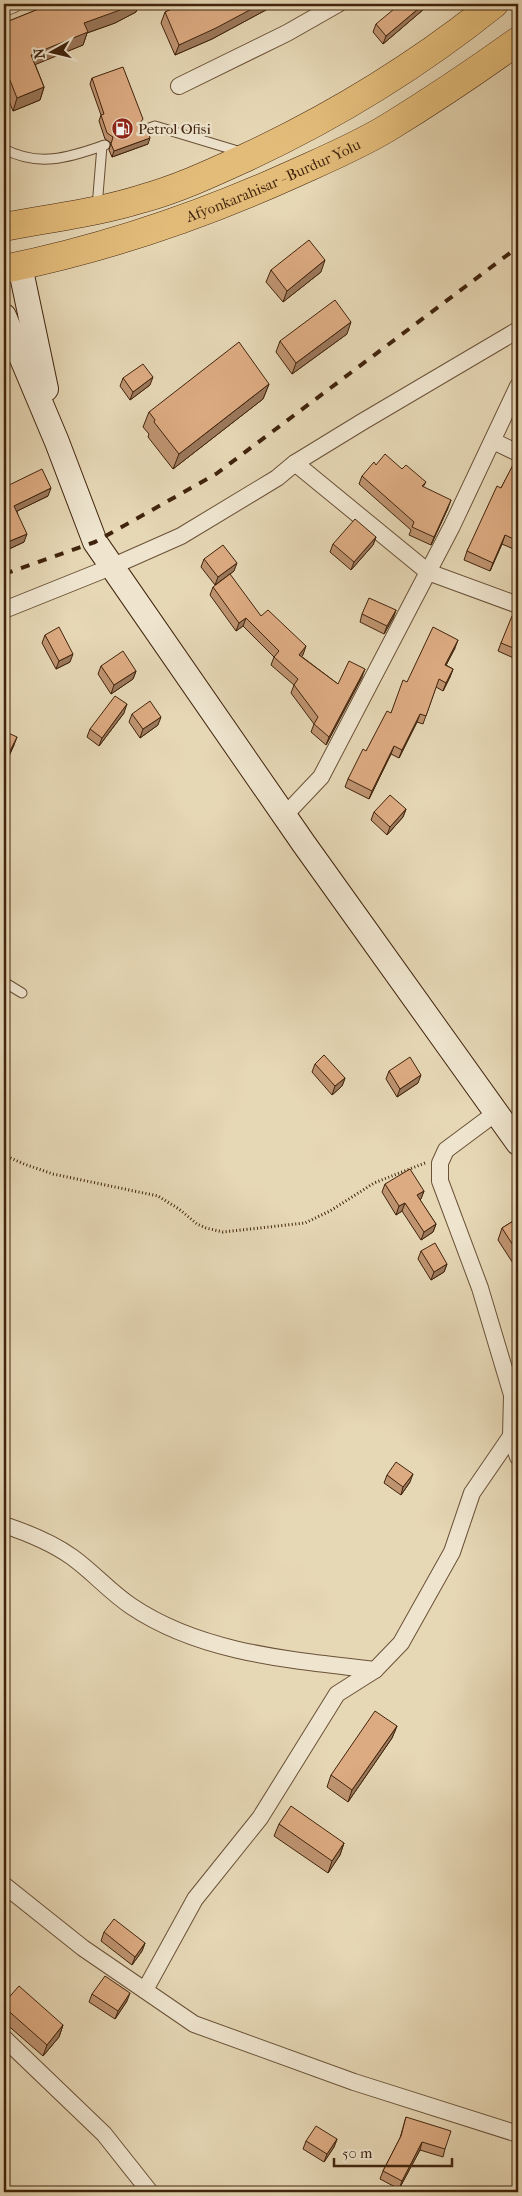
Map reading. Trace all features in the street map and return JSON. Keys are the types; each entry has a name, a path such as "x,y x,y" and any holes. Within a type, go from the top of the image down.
{"highway":[{"name":"Afyonkarahisar - Burdur Yolu","path":"6,223 97,210 141,200 192,183 311,125 380,86 453,37 494,4"},
{"name":"Afyonkarahisar - Burdur Yolu","path":"12,267 92,248 206,212 335,155 388,127 518,41"},
{"path":"6,223 12,267"}],"street":[{"path":"4,8 14,4"},
{"path":"178,86 287,33 338,4"},
{"path":"12,267 57,442"},
{"path":"4,316 57,442 95,542 284,816 518,1143"},
{"path":"4,610 111,567 181,536 277,478 295,464 518,330"},
{"path":"284,816 321,778 428,572 518,386"},
{"path":"493,441 518,453"},
{"path":"295,464 428,572 518,605"},
{"path":"497,1112 446,1150 440,1163 440,1181 480,1288 512,1395 511,1436 518,1457"},
{"path":"146,1990 195,1899 260,1818 337,1694 375,1670 401,1643 452,1552 472,1493 511,1436"},
{"path":"4,1525 40,1537 72,1557 130,1606 180,1634 248,1652 375,1670"},
{"path":"4,1885 83,1948 194,2024 354,2082 518,2134"},
{"path":"4,2038 104,2134 150,2192"}],"lane":[{"path":"144,130 155,126 251,155"},
{"path":"4,149 23,157 47,160 72,156 105,145 97,210"},
{"path":"4,982 22,994"}],"path":[{"path":"4,1155 53,1174 158,1196 179,1208 197,1224 223,1232 305,1223 330,1212 384,1178 428,1161 440,1163"}],"building":[{"path":"51,4 131,4 84,23 88,32 31,55 44,87 17,98 4,65 4,23"},
{"path":"183,4 261,4 179,45 165,12"},
{"path":"400,4 424,4 386,36 376,24"},
{"path":"123,67 143,119 140,127 148,130 150,138 114,151 111,144 113,137 107,133 101,115 104,114 92,78"},
{"path":"309,240 325,260 287,291 271,270"},
{"path":"335,300 351,322 296,363 280,341"},
{"path":"239,342 269,384 179,454 154,422 155,420 149,412"},
{"path":"143,364 153,377 133,392 123,378"},
{"path":"385,454 402,469 406,465 426,482 422,486 451,500 434,537 412,527 414,522 362,476 374,462 376,465"},
{"path":"517,457 518,541 505,535 493,563 467,551 497,486 501,488"},
{"path":"42,469 51,488 14,506 27,534 10,541 4,527 4,483 5,487"},
{"path":"355,519 376,537 354,562 333,544"},
{"path":"223,545 237,563 218,577 204,559"},
{"path":"230,574 261,616 268,610 306,646 299,655 338,684 349,661 365,669 329,737 314,724 318,717 294,685 298,679 274,657 279,651 246,618 239,623 213,587"},
{"path":"369,598 396,610 387,626 362,614"},
{"path":"512,616 518,619 518,650 501,643"},
{"path":"59,627 73,654 59,661 45,635"},
{"path":"433,627 458,640 445,665 453,669 446,683 439,679 426,716 420,714 402,750 394,746 372,791 348,779 363,749 366,751 387,711 391,713 403,680 407,682"},
{"path":"123,651 136,671 114,685 101,666"},
{"path":"115,696 127,704 102,738 90,729"},
{"path":"150,701 161,717 143,729 132,714"},
{"path":"4,731 17,737 6,759 4,758"},
{"path":"390,795 406,809 390,827 374,812"},
{"path":"4,1005 8,1007 4,1016"},
{"path":"324,1055 345,1078 335,1086 315,1064"},
{"path":"410,1057 421,1075 400,1089 389,1071"},
{"path":"410,1169 424,1191 417,1195 436,1224 424,1232 405,1203 399,1206 385,1184"},
{"path":"518,1218 518,1253 502,1228"},
{"path":"435,1243 447,1264 434,1272 421,1251"},
{"path":"396,1462 413,1474 403,1487 387,1475"},
{"path":"375,1711 397,1726 352,1790 331,1775"},
{"path":"291,1806 344,1843 332,1861 279,1824"},
{"path":"114,1919 145,1943 135,1957 104,1932"},
{"path":"105,1976 130,1993 118,2011 92,1994"},
{"path":"19,1986 63,2025 47,2045 4,2007 4,2003"},
{"path":"406,2117 451,2131 445,2149 422,2142 402,2181 383,2171 401,2136"},
{"path":"316,2126 337,2139 327,2154 306,2141"}],"railway":[{"path":"4,574 95,542 216,474 518,247"}],"place":[{"name":"Petrol Ofisi","path":"122,129"}]}
